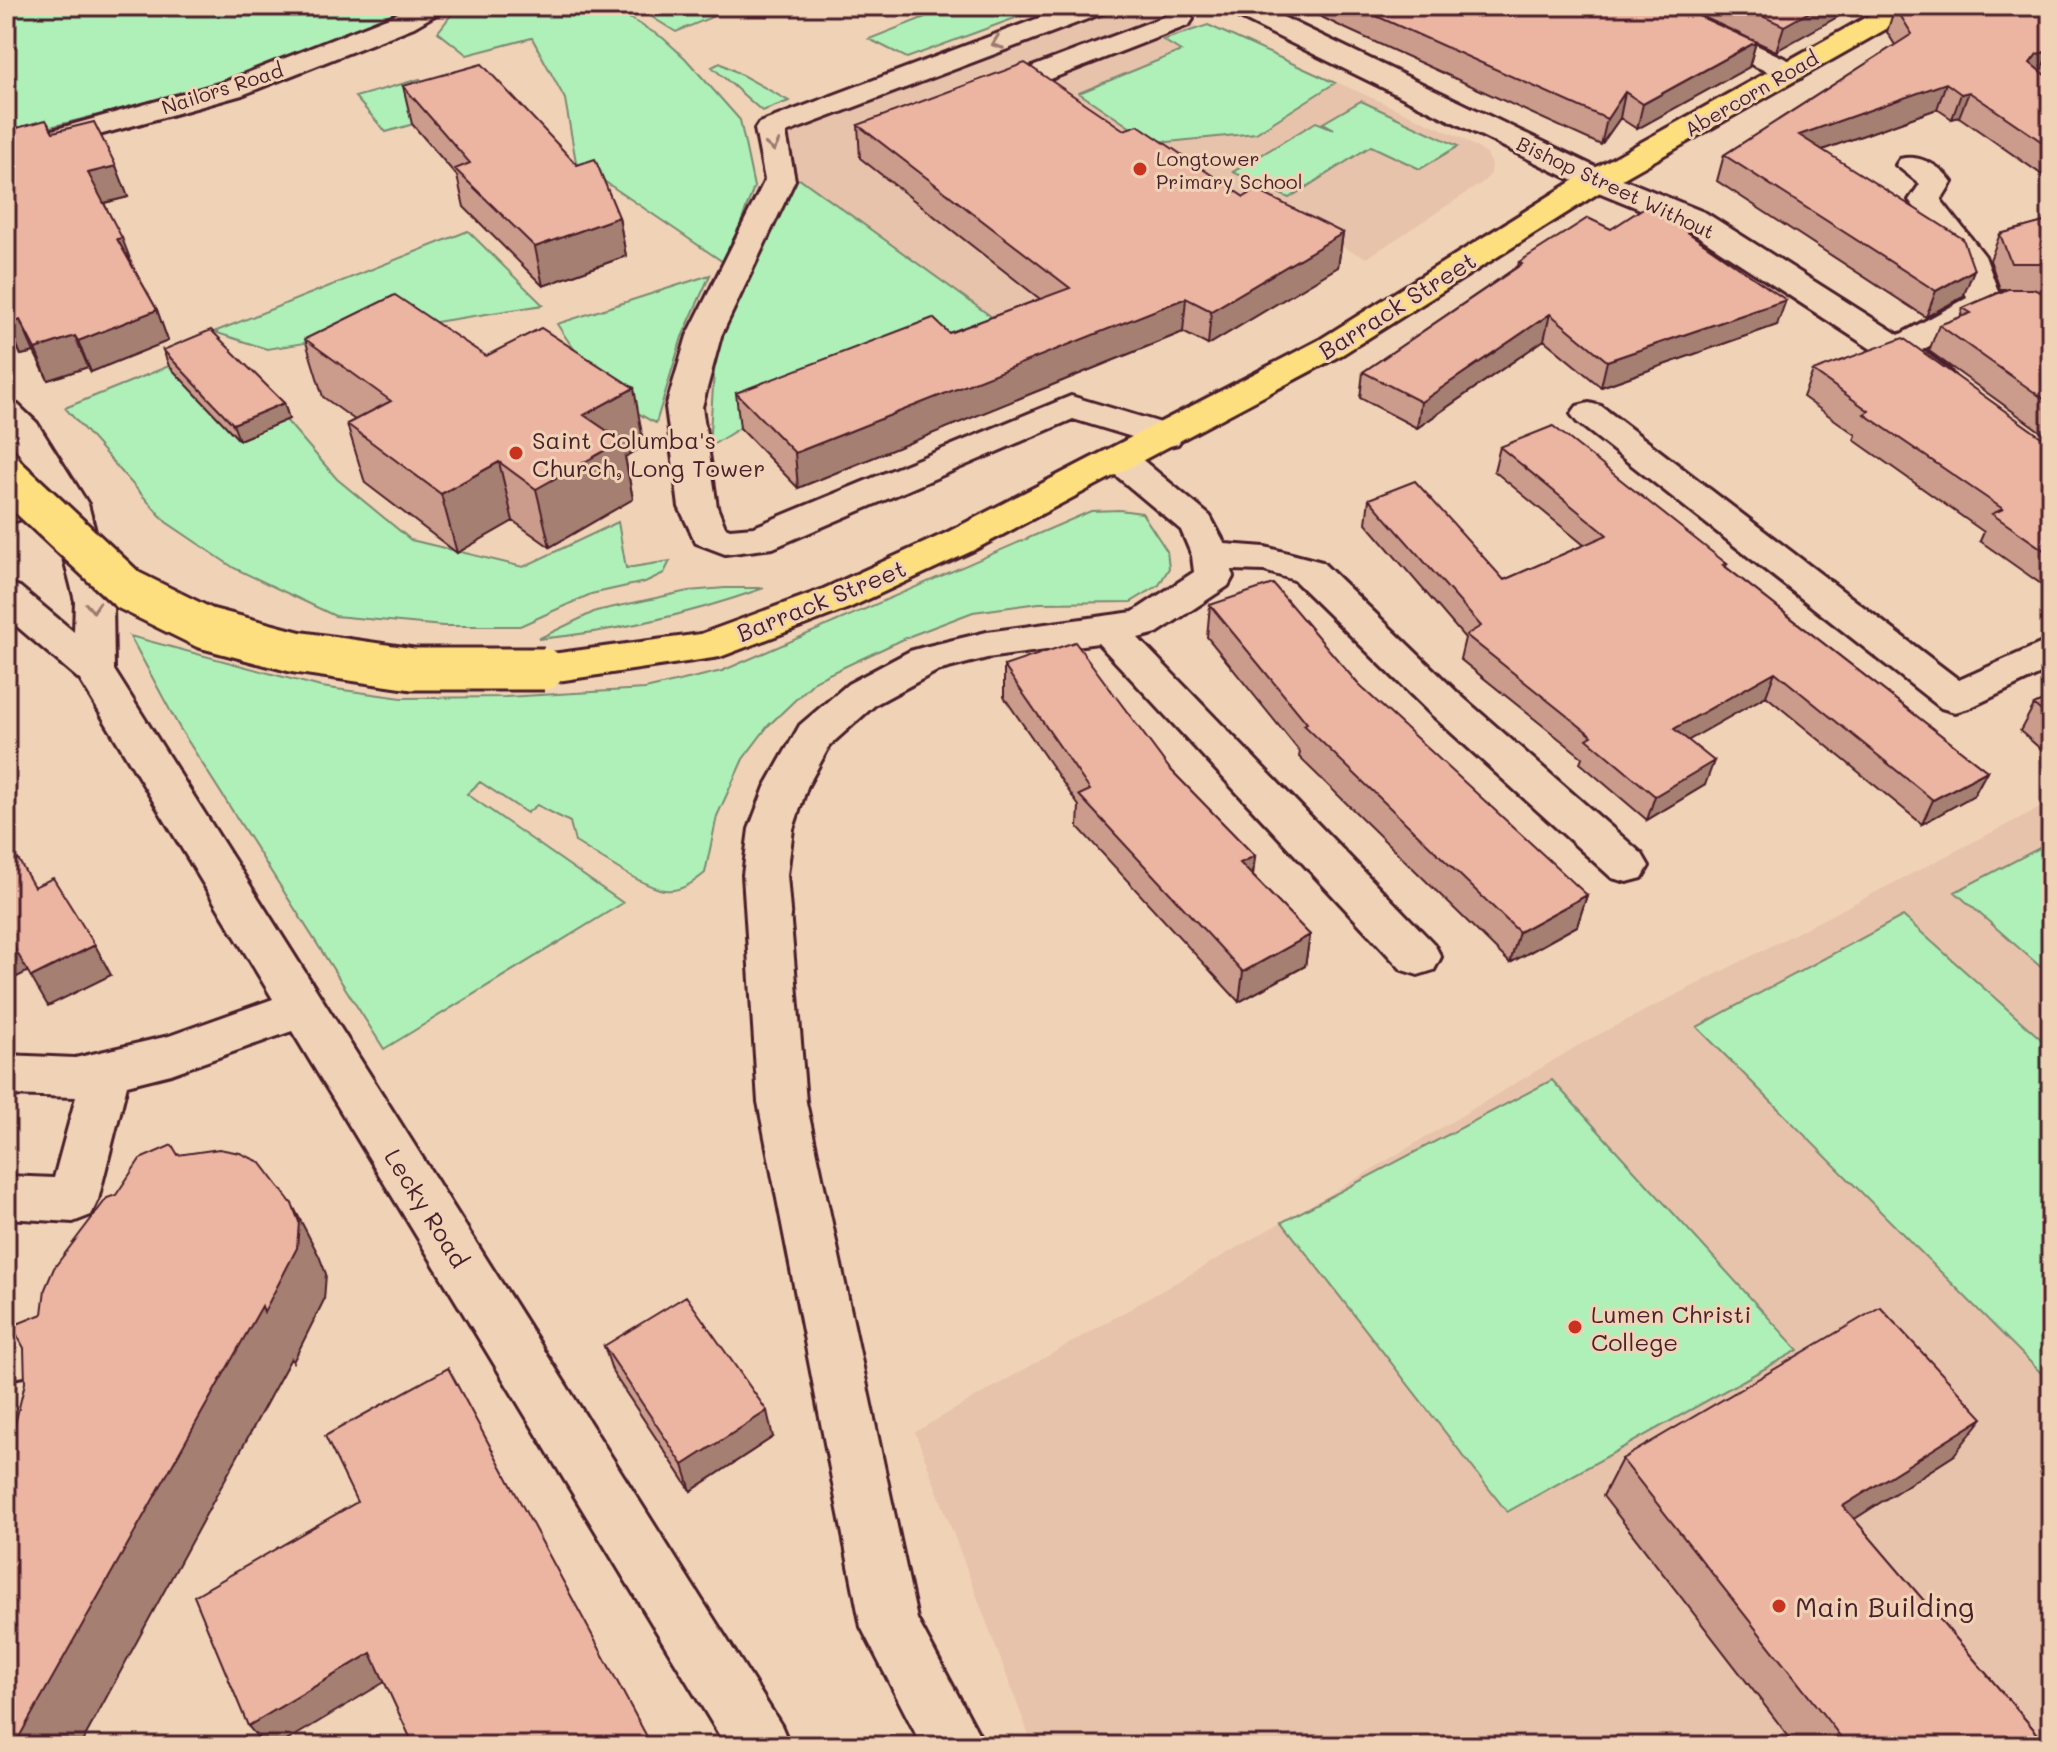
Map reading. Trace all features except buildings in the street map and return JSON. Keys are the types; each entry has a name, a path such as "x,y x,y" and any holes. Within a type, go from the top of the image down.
{"main road":[{"name":"Abercorn Road","path":"1597,180 1791,72 1893,9"},
{"name":"Barrack Street","path":"6,476 128,590 205,628 296,652 413,669 544,669 706,647 835,599 959,542 1120,460 1331,347 1597,180"}],"street":[{"name":"Nailors Road","path":"6,152 232,89 404,21 430,6"},
{"path":"1096,6 770,129 780,180 704,336 684,407 698,507 709,534 725,542 760,539 1071,407 1165,436"},
{"name":"Bishop Street Without","path":"1238,6 1597,180 1695,220 1898,349 1962,395"},
{"path":"1654,6 1669,16 1791,72"},
{"path":"963,103 1179,19"},
{"path":"1911,165 1937,182 1925,200 1969,256 1985,302"},
{"path":"1898,349 1985,302 2018,301"},
{"path":"6,413 24,431 70,504 94,601 94,670"},
{"path":"1589,414 1955,698 2051,653"},
{"path":"955,1746 890,1627 782,1102 765,875 771,829 786,787 815,735 862,694 924,661 987,645 1143,624 1214,577 1211,556 1197,524 1120,460"},
{"path":"6,512 37,491 50,471"},
{"path":"1211,556 1265,559 1308,571 1446,705 1627,866"},
{"name":"Lecky Road","path":"6,596 94,670 760,1746"},
{"path":"1107,629 1418,957"},
{"path":"6,1075 75,1078 171,1055 302,1008"},
{"path":"6,1197 73,1200 107,1070"}],"shaded area":[{"name":"Longtower Primary School","path":"1132,6 1153,6 1199,27 1208,25 1460,137 1487,154 1492,164 1491,174 1482,183 1367,258 1255,210 1007,328 802,180 789,178 787,135"},
{"name":"Lumen Christi College","path":"2051,802 2051,1746 1033,1746 915,1432 1339,1189 1584,1042"}],"green space":[{"path":"6,6 413,6 405,13 222,84 6,138"},
{"path":"458,6 609,6 663,38 685,58 740,120 754,187 726,264 576,162 565,99 532,38 467,55 438,32"},
{"path":"634,6 692,6 712,17 676,32"},
{"path":"953,6 1008,6 1026,14 907,58 869,39"},
{"path":"1208,25 1335,83 1256,133 1168,142 1146,138 1079,93 1181,51 1163,40"},
{"path":"720,63 789,101 762,111 712,67"},
{"path":"420,79 451,113 386,132 355,97"},
{"path":"1361,101 1458,146 1420,169 1371,146 1289,198 1233,172 1316,122 1334,129 1323,123"},
{"path":"789,178 802,180 1007,328 740,428 709,447 716,342"},
{"path":"468,231 543,305 267,349 214,332"},
{"path":"710,275 682,337 656,423 628,406 600,380 557,324"},
{"path":"169,366 239,440 286,420 337,479 411,540 523,567 618,522 626,568 670,561 664,573 645,582 591,594 520,626 443,626 335,616 234,568 166,522 65,408"},
{"path":"1091,511 1142,513 1167,551 1169,568 1159,585 1131,602 1039,603 973,612 910,636 816,680 768,726 743,759 717,816 705,873 682,888 656,888 633,877 575,842 570,822 537,805 527,813 480,782 467,794 623,903 384,1049 179,727 130,636 321,687 402,698 505,697 645,689 722,671"},
{"path":"764,588 652,621 538,639 596,611 688,591"},
{"path":"2051,842 2051,976 1955,892"},
{"path":"1903,916 2051,1048 2051,1383 1697,1027"},
{"path":"1552,1080 1798,1350 1507,1512 1282,1222"}],"place":[{"name":"Longtower Primary School","path":"1140,169"},
{"name":"Saint Columba's Church, Long Tower","path":"516,453"},
{"name":"Lumen Christi College","path":"1575,1327"},
{"name":"Main Building","path":"1779,1606"}]}
